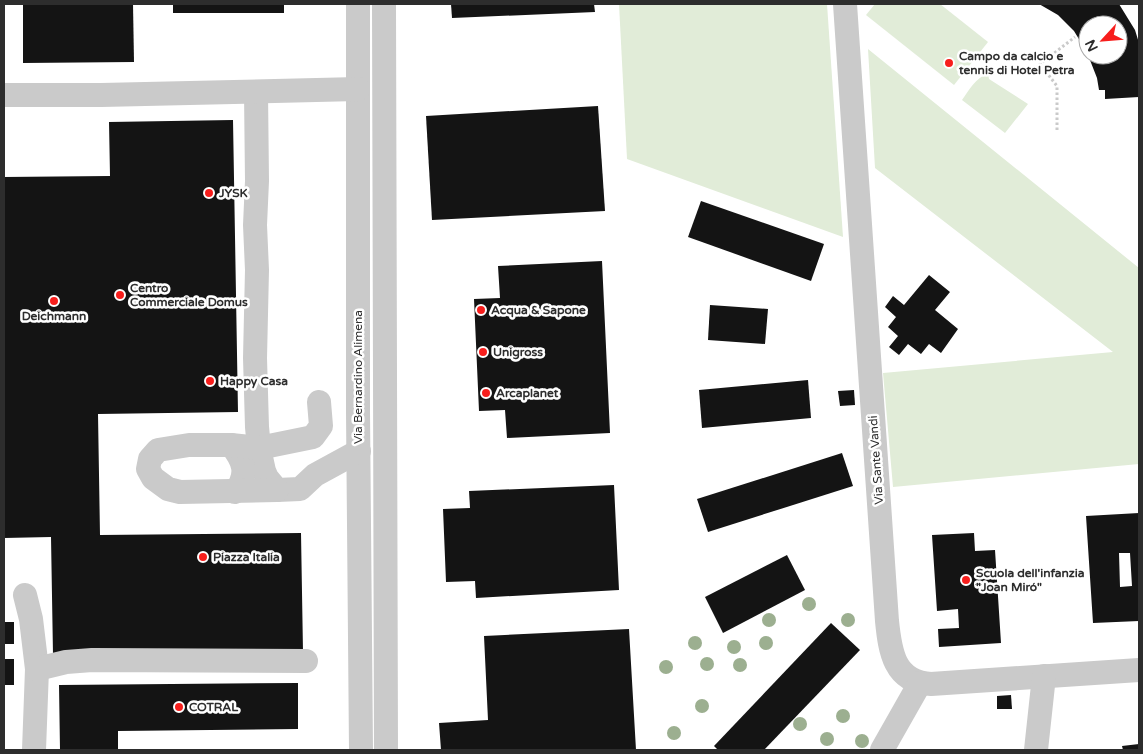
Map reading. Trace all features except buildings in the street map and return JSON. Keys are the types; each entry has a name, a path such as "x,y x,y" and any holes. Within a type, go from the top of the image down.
{"street":[{"name":"Via Bernardino Alimena","path":"358,4 360,750"},
{"path":"384,4 386,750"},
{"name":"Via Sante Vandi","path":"845,4 887,621 890,645 895,661 904,674 920,683"},
{"path":"4,95 358,90"},
{"path":"256,92 257,181 255,225 257,270 255,358 259,448 267,478 277,490"},
{"path":"318,402 321,426 313,437 259,448 231,445 189,445 158,450 150,460 148,468 153,478 168,489 180,492 300,489 315,475 358,451"},
{"path":"321,426 358,426"},
{"path":"231,445 238,453 244,470 244,478 235,492"},
{"path":"25,595 32,619 37,669 34,750"},
{"path":"37,669 66,662 92,660 306,661"},
{"path":"882,750 920,683 1139,670"},
{"path":"1036,750 1044,676"}],"path":[{"path":"1058,130 1057,86 1040,64 1075,37"}],"green space":[{"path":"619,4 827,4 843,237 627,159"},
{"name":"Campo da calcio e tennis di Hotel Petra","path":"875,4 940,4 988,42 954,85 866,15"},
{"path":"868,49 1139,268 1139,464 893,487 883,373 1113,352 875,168"},
{"path":"988,74 989,79 1028,104 1005,133 962,100 976,81"}],"place":[{"name":"Campo da calcio e tennis di Hotel Petra","path":"949,63"},
{"name":"JYSK","path":"209,193"},
{"name":"Centro Commerciale Domus","path":"120,295"},
{"name":"Deichmann","path":"54,301"},
{"name":"Acqua & Sapone","path":"481,310"},
{"name":"Unigross","path":"483,352"},
{"name":"Happy Casa","path":"210,381"},
{"name":"Arcaplanet","path":"486,393"},
{"name":"Piazza Italia","path":"203,557"},
{"name":"Scuola dell'infanzia \"Joan Miró\"","path":"966,580"},
{"name":"COTRAL","path":"179,707"}]}
